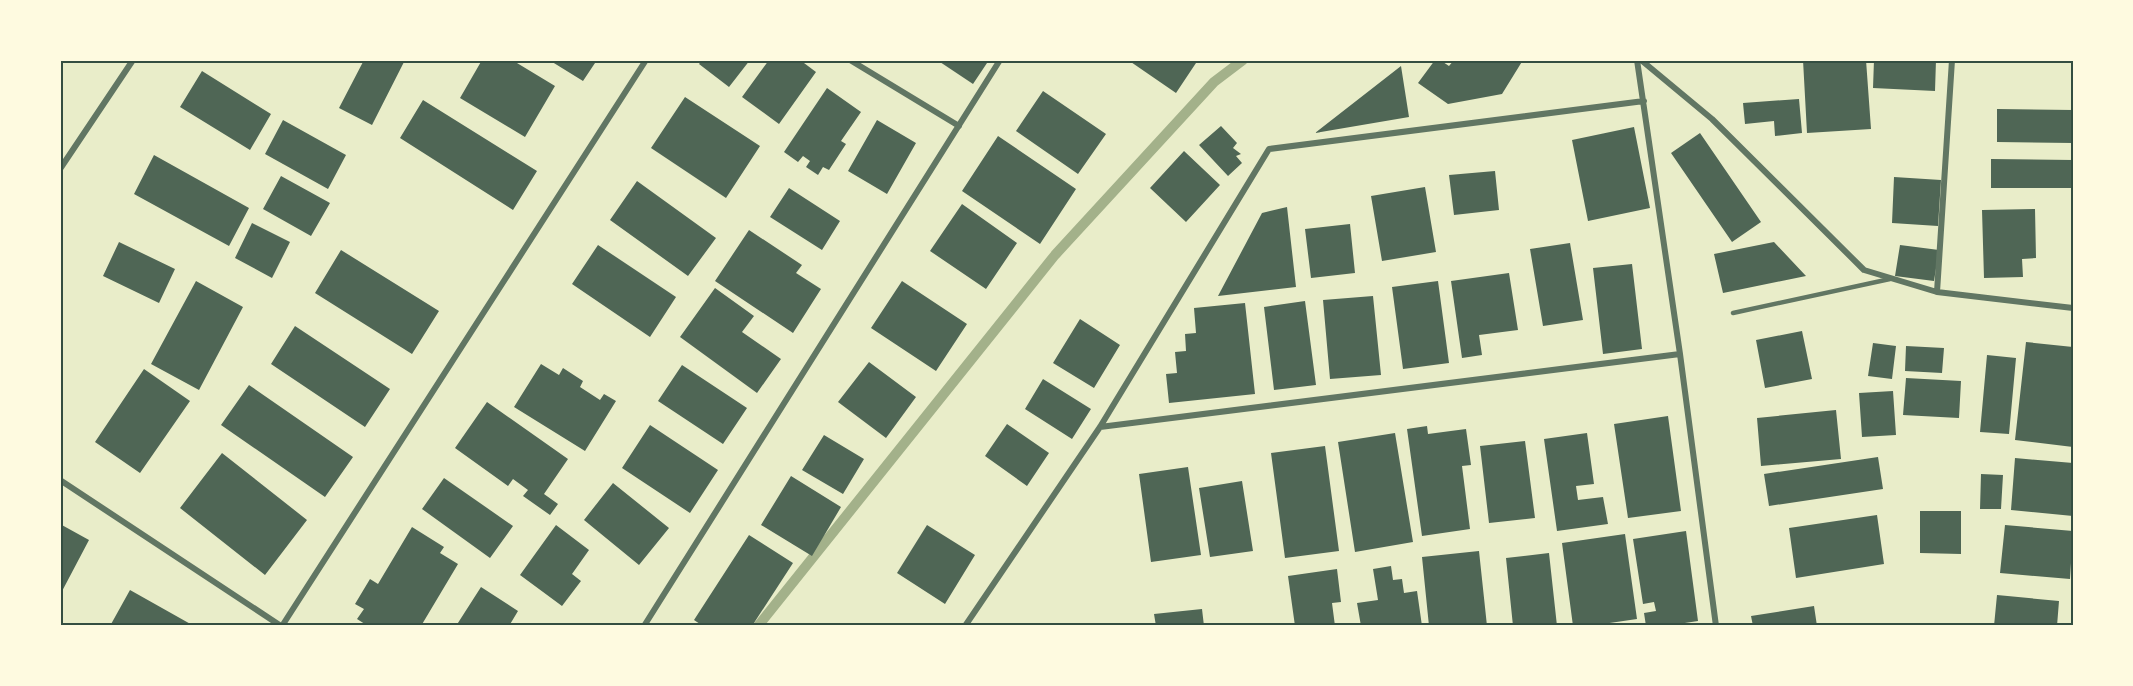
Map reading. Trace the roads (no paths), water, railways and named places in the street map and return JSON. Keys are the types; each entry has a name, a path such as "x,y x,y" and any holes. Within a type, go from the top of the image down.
{"street":[{"path":"60,169 133,60"},
{"path":"60,480 281,626 646,60"},
{"path":"850,60 959,126"},
{"path":"644,626 1000,60"},
{"path":"1639,60 1716,626"},
{"path":"1639,60 1712,119 1864,270 1937,292 2073,308"},
{"path":"1937,292 1952,60"},
{"path":"965,626 1100,427 1269,149 1644,101"},
{"path":"1100,427 1680,354"}],"lane":[{"path":"1733,313 1893,279"}],"waterway":[{"path":"758,626 1055,255 1214,82 1243,60"}]}
